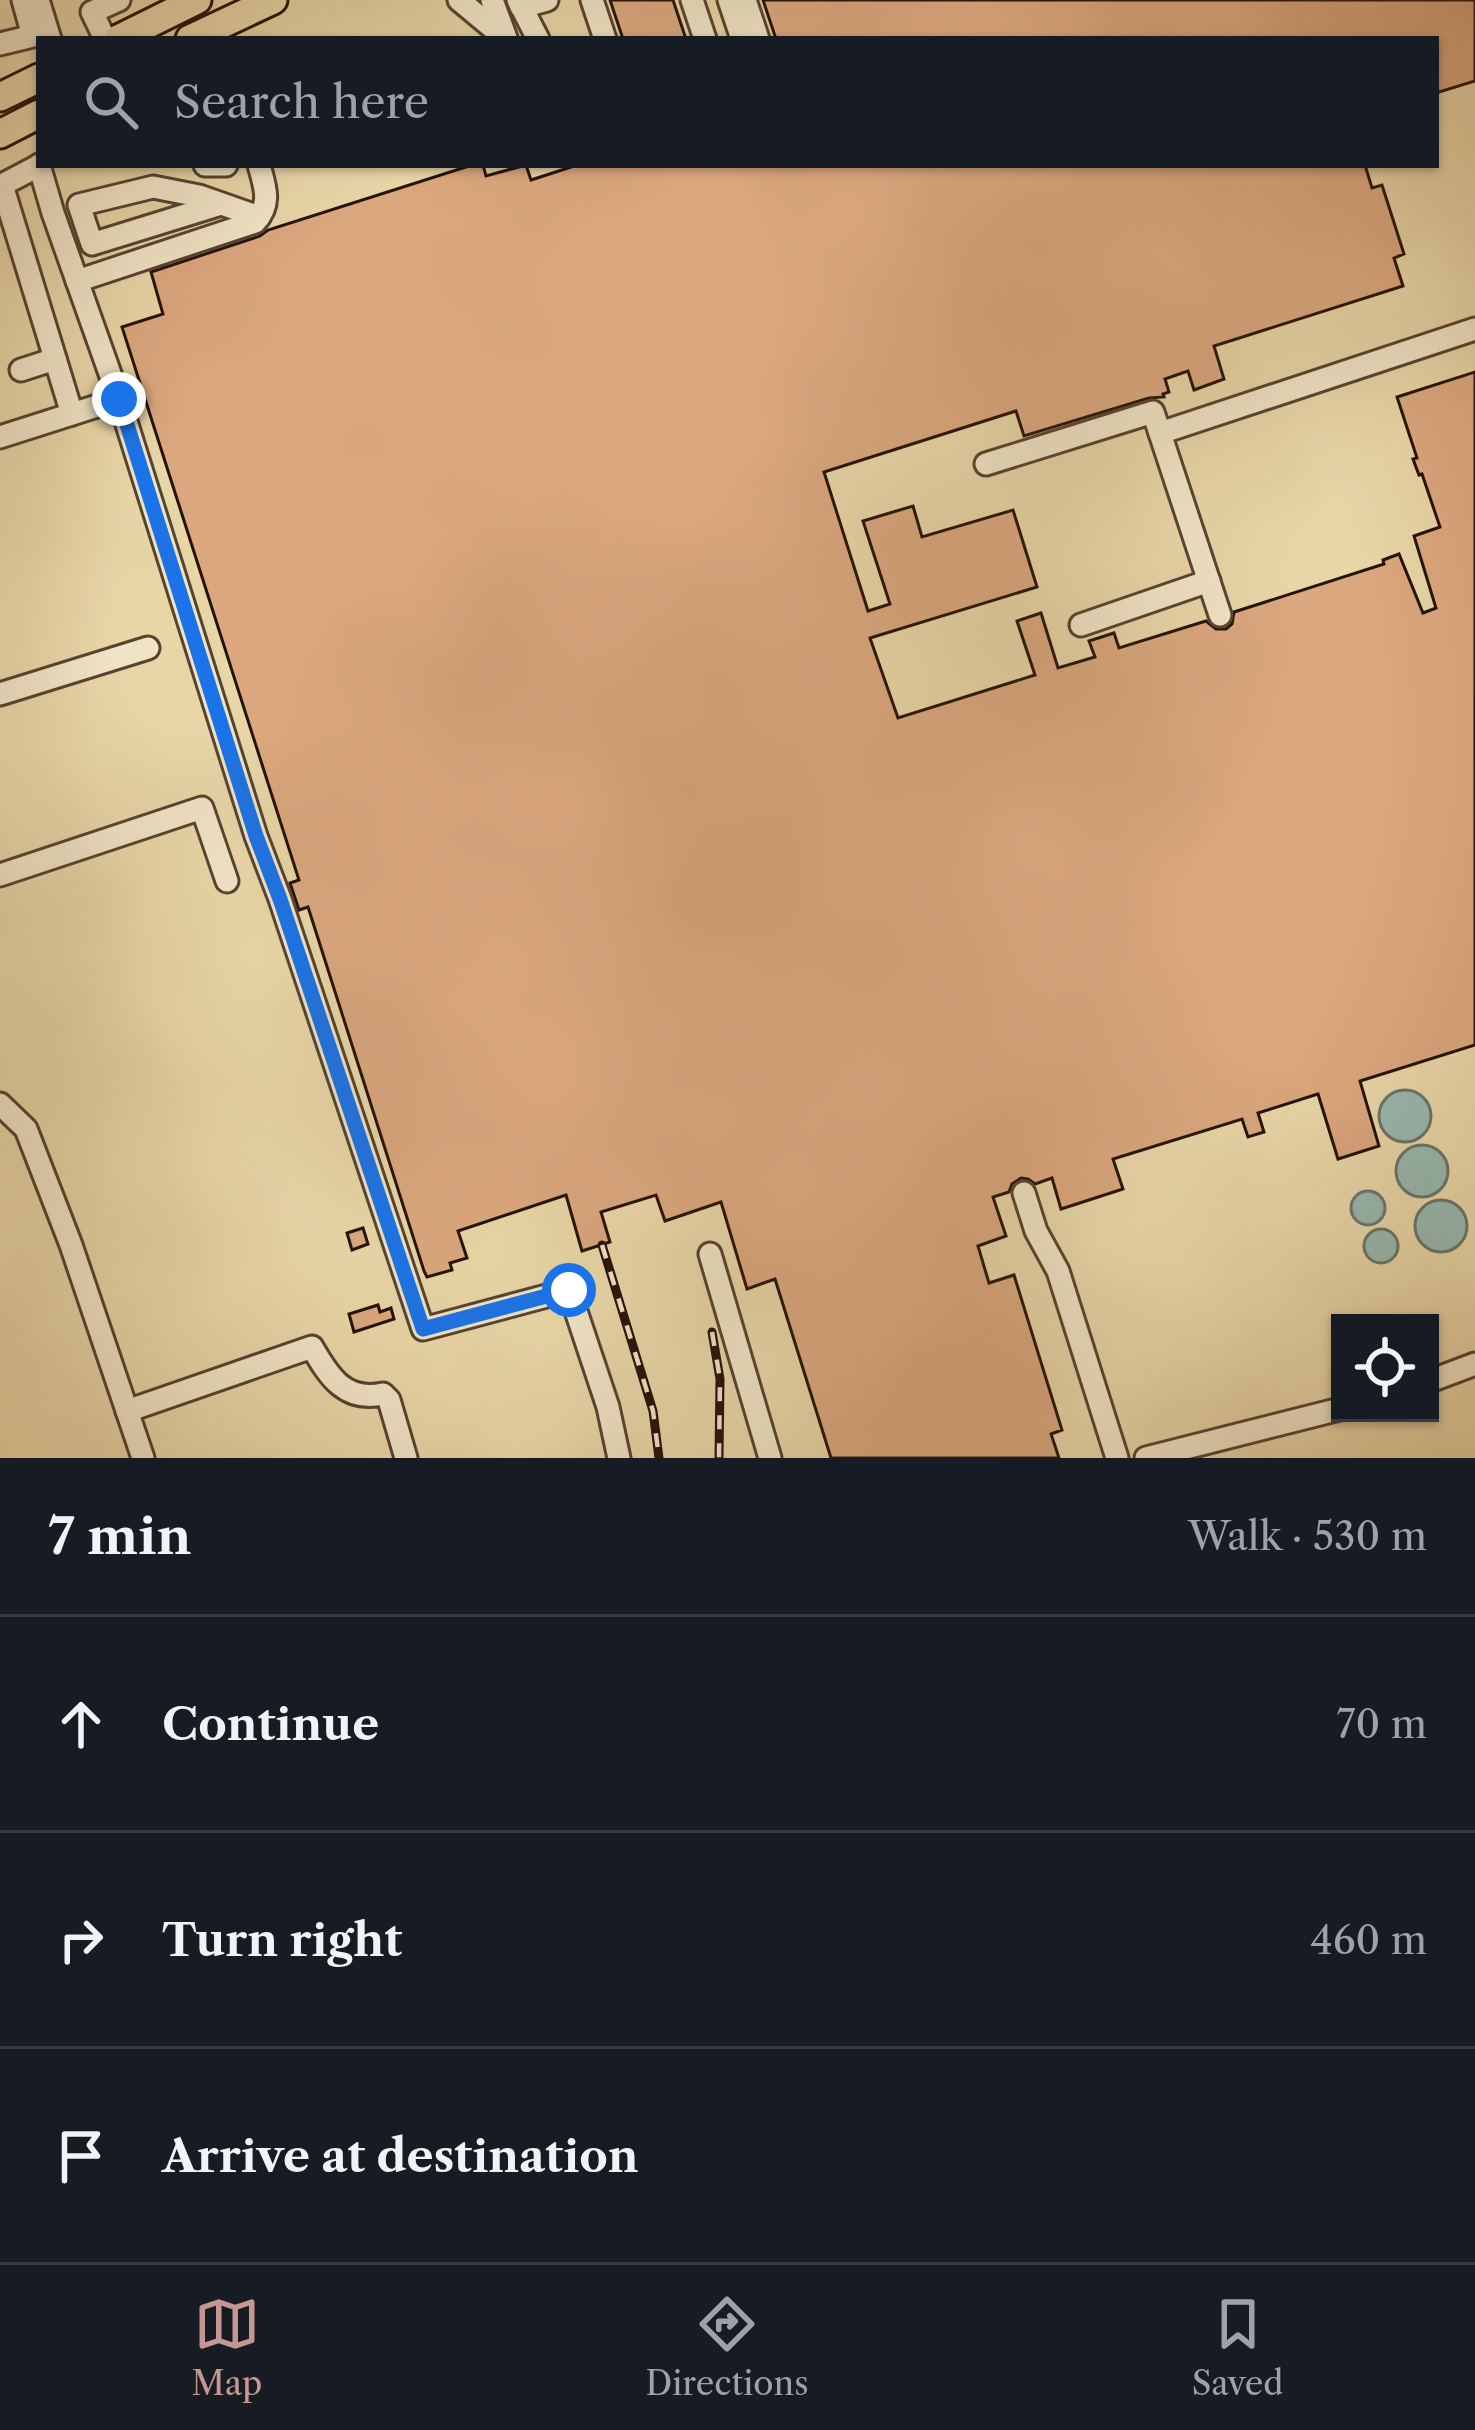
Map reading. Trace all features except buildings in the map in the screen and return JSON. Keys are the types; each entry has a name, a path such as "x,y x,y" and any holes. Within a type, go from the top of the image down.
{"main road":[{"path":"124,36 197,0"},
{"path":"196,36 273,0"},
{"path":"0,97 36,79"},
{"path":"0,134 36,116"}],"lane":[{"path":"0,44 34,36 23,0"},
{"path":"38,0 49,36"},
{"path":"104,36 92,12 119,0"},
{"path":"459,0 502,36"},
{"path":"492,0 505,36"},
{"path":"536,36 519,4 547,0"},
{"path":"592,0 604,36"},
{"path":"692,0 704,36"},
{"path":"729,0 741,36"},
{"path":"746,0 757,36"},
{"path":"36,167 1,185 73,414"},
{"path":"41,168 256,836 423,1329 569,1290 608,1407 619,1458"},
{"path":"77,281 259,218 267,198 260,168"},
{"path":"221,204 92,244 79,205 153,187 199,196 221,204 259,218"},
{"path":"1160,433 1475,329"},
{"path":"21,370 55,359"},
{"path":"0,437 119,399"},
{"path":"986,464 1153,412 1220,616"},
{"path":"1081,625 1209,581"},
{"path":"0,694 148,648"},
{"path":"0,875 202,808 227,881"},
{"path":"0,1104 26,1129 143,1458"},
{"path":"1024,1193 1036,1232 1058,1271 1117,1458"},
{"path":"710,1254 770,1458"},
{"path":"127,1411 312,1347 324,1368 353,1396 383,1394 389,1400 406,1458"},
{"path":"1439,1378 1475,1364"},
{"path":"1146,1458 1331,1411"}],"water":[{"path":"1405,1090 1423,1098 1431,1116 1423,1134 1405,1142 1387,1134 1379,1116 1387,1098"},
{"path":"1422,1145 1440,1153 1448,1171 1440,1189 1422,1197 1404,1189 1396,1171 1404,1153"},
{"path":"1368,1191 1380,1196 1385,1208 1380,1220 1368,1225 1356,1220 1351,1208 1356,1196"},
{"path":"1441,1200 1459,1208 1467,1226 1459,1244 1441,1252 1423,1244 1415,1226 1423,1208"},
{"path":"1381,1229 1393,1234 1398,1246 1393,1258 1381,1263 1369,1258 1364,1246 1369,1234"}],"railway":[{"path":"602,1245 653,1411 659,1458"},
{"path":"712,1332 720,1379 719,1458"}],"route":[{"path":"119,399 256,836 423,1329 569,1290"}]}
